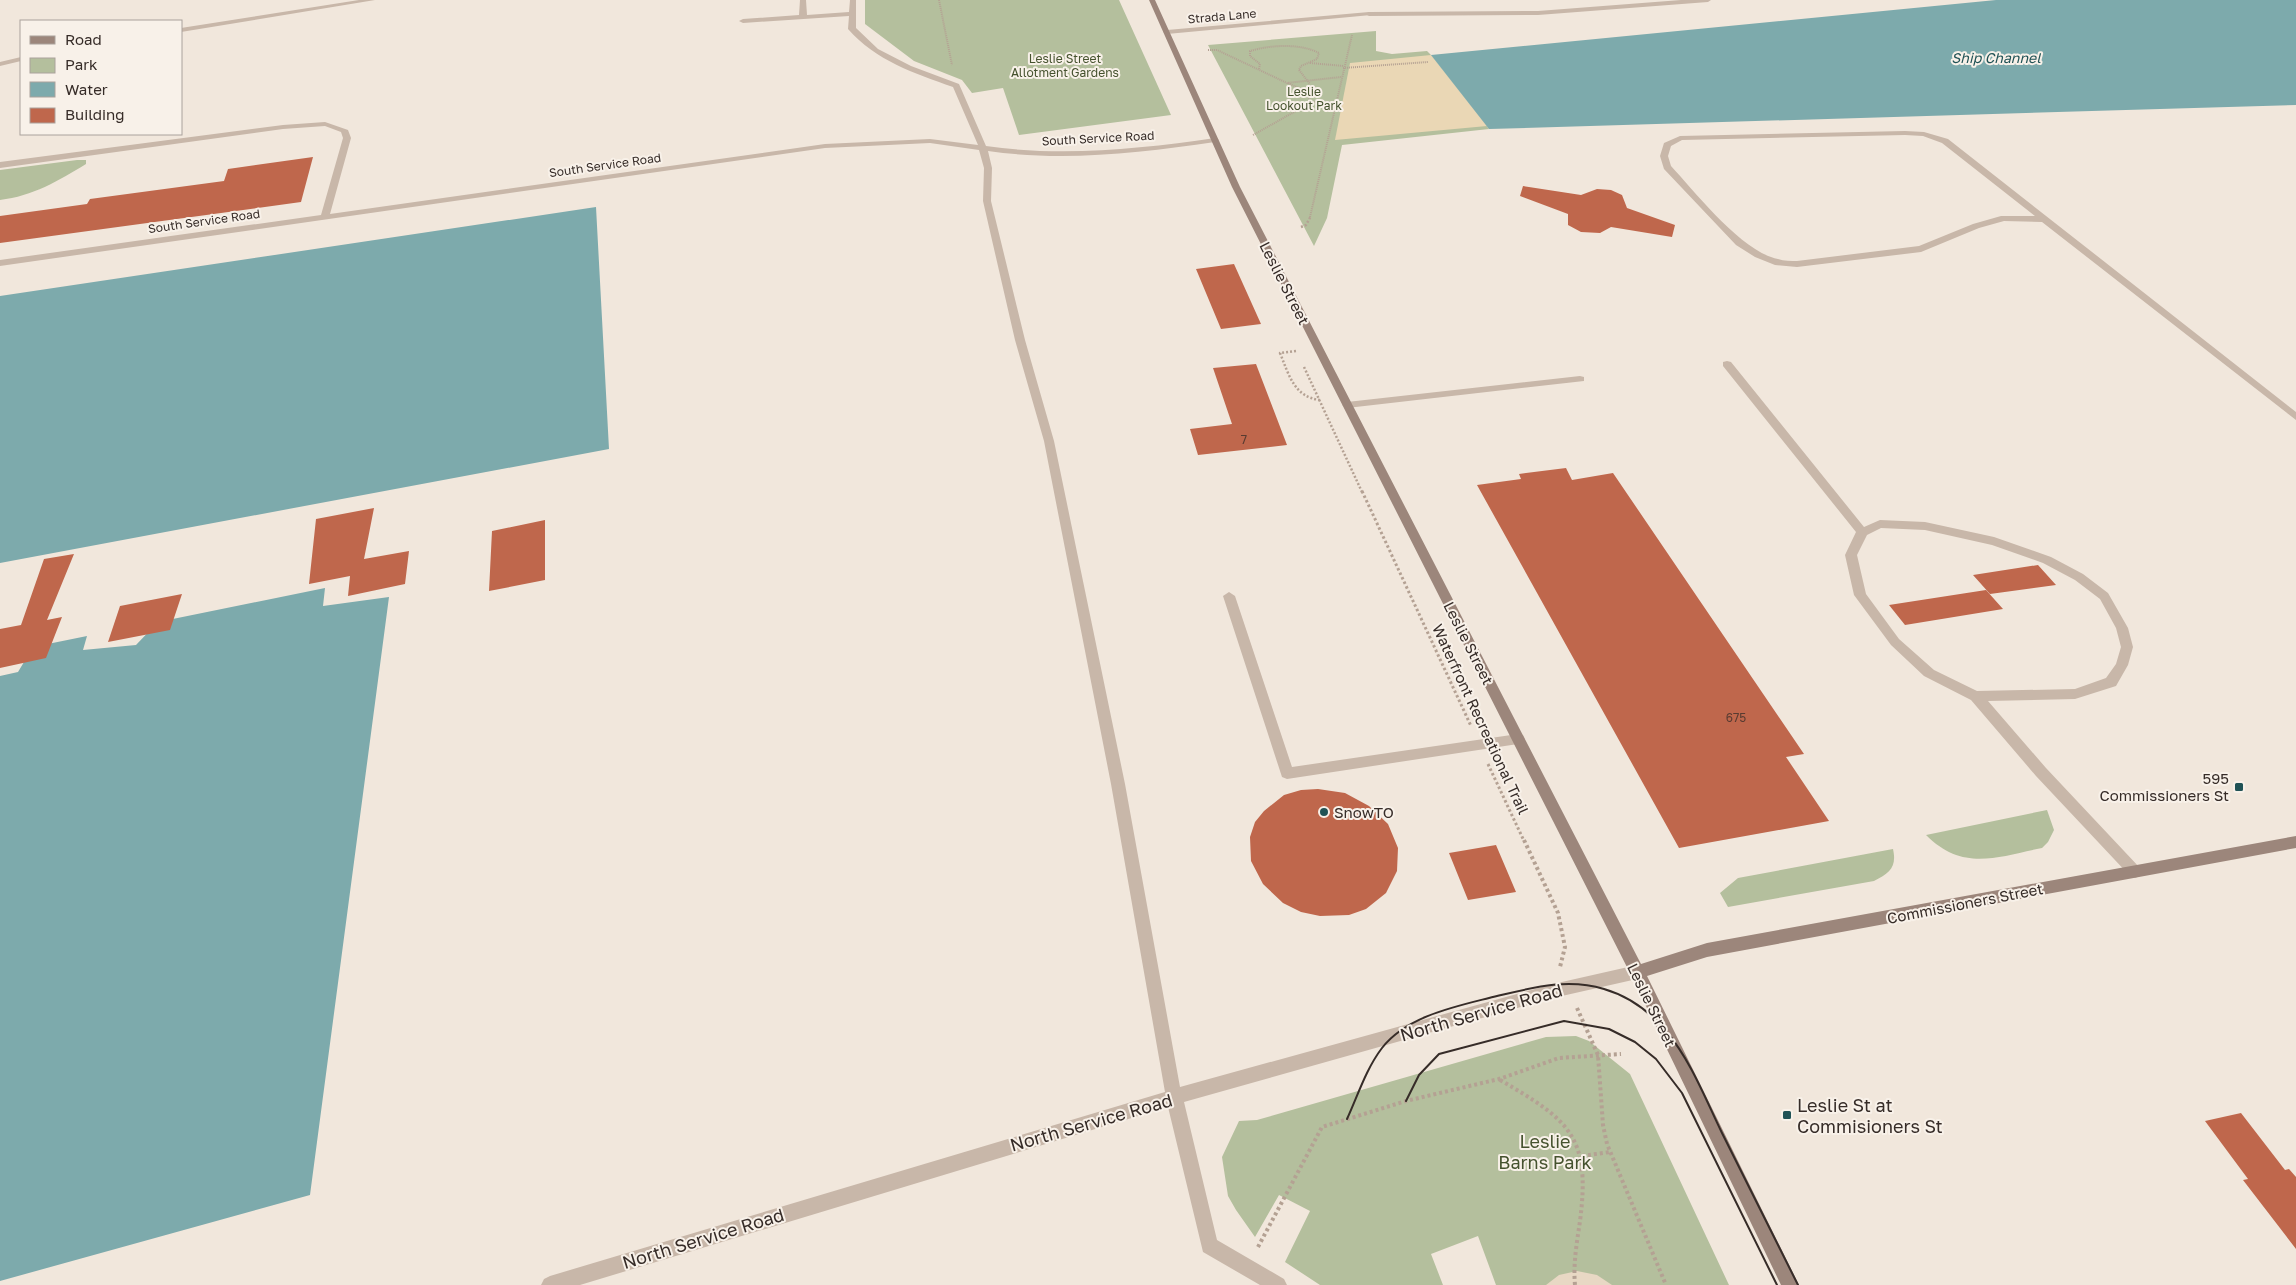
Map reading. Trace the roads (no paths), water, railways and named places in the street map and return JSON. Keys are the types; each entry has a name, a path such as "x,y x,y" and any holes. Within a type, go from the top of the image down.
{"street":[{"path":"182,30 372,0"},
{"path":"803,0 803,17"},
{"path":"853,0 852,29 875,51 908,68 956,86 983,148 988,168 987,201 1020,340 1049,441 1118,784 1174,1097 1209,1246 1278,1285"},
{"name":"Leslie Street","path":"1152,0 1236,187 1636,972 1790,1285"},
{"name":"Strada Lane","path":"1167,32 1369,14 1538,13 1708,0"},
{"path":"743,21 852,14"},
{"path":"0,64 20,59"},
{"path":"0,165 283,127 324,124 344,130 347,138 325,217"},
{"path":"2046,219 2004,218 1976,226 1921,249 1797,264 1775,262 1758,255 1739,243 1667,167 1664,156 1667,145 1680,138 1924,134 1946,141 2046,219 2296,417"},
{"name":"South Service Road","path":"0,263 825,146 930,141 1049,154 1154,149 1215,140"},
{"path":"1727,364 1862,532"},
{"path":"1347,404 1580,378"},
{"path":"1976,696 2074,694 2111,682 2122,665 2127,646 2122,628 2104,596 2079,577 2047,560 1994,541 1925,526 1880,524 1862,532 1851,555 1860,595 1895,642 1929,673 1976,696 2054,786 2135,872"},
{"path":"1229,596 1288,773 1518,739"},
{"name":"Commissioners Street","path":"1636,972 1707,950 2296,842"},
{"name":"North Service Road","path":"550,1285 1174,1097 1568,988 1636,972"}],"water":[{"name":"Ship Channel","path":"1996,0 2296,0 2296,105 1489,129 1431,55"},
{"path":"596,207 609,449 0,563 0,296"},
{"path":"325,588 323,606 389,597 310,1195 0,1281 0,676 18,672 33,647 87,636 83,650 136,645 158,622"}],"tram line":[{"path":"1347,1119 1376,1056 1392,1037 1417,1021 1460,1005 1547,986 1575,984 1613,992 1630,1000 1653,1017 1666,1031 1683,1055 1798,1285"},
{"path":"1406,1101 1419,1075 1439,1054 1564,1021 1609,1029 1635,1042 1656,1059 1682,1093 1777,1285"}],"place":[{"name":"595 Commissioners St","path":"2239,787"},
{"name":"SnowTO","path":"1324,812"},
{"name":"Leslie St at Commisioners St","path":"1787,1115"}],"park label":[{"name":"Leslie Street Allotment Gardens","path":"1065,65"},
{"name":"Leslie Lookout Park","path":"1304,98"},
{"name":"Leslie Barns Park","path":"1545,1151"}]}
